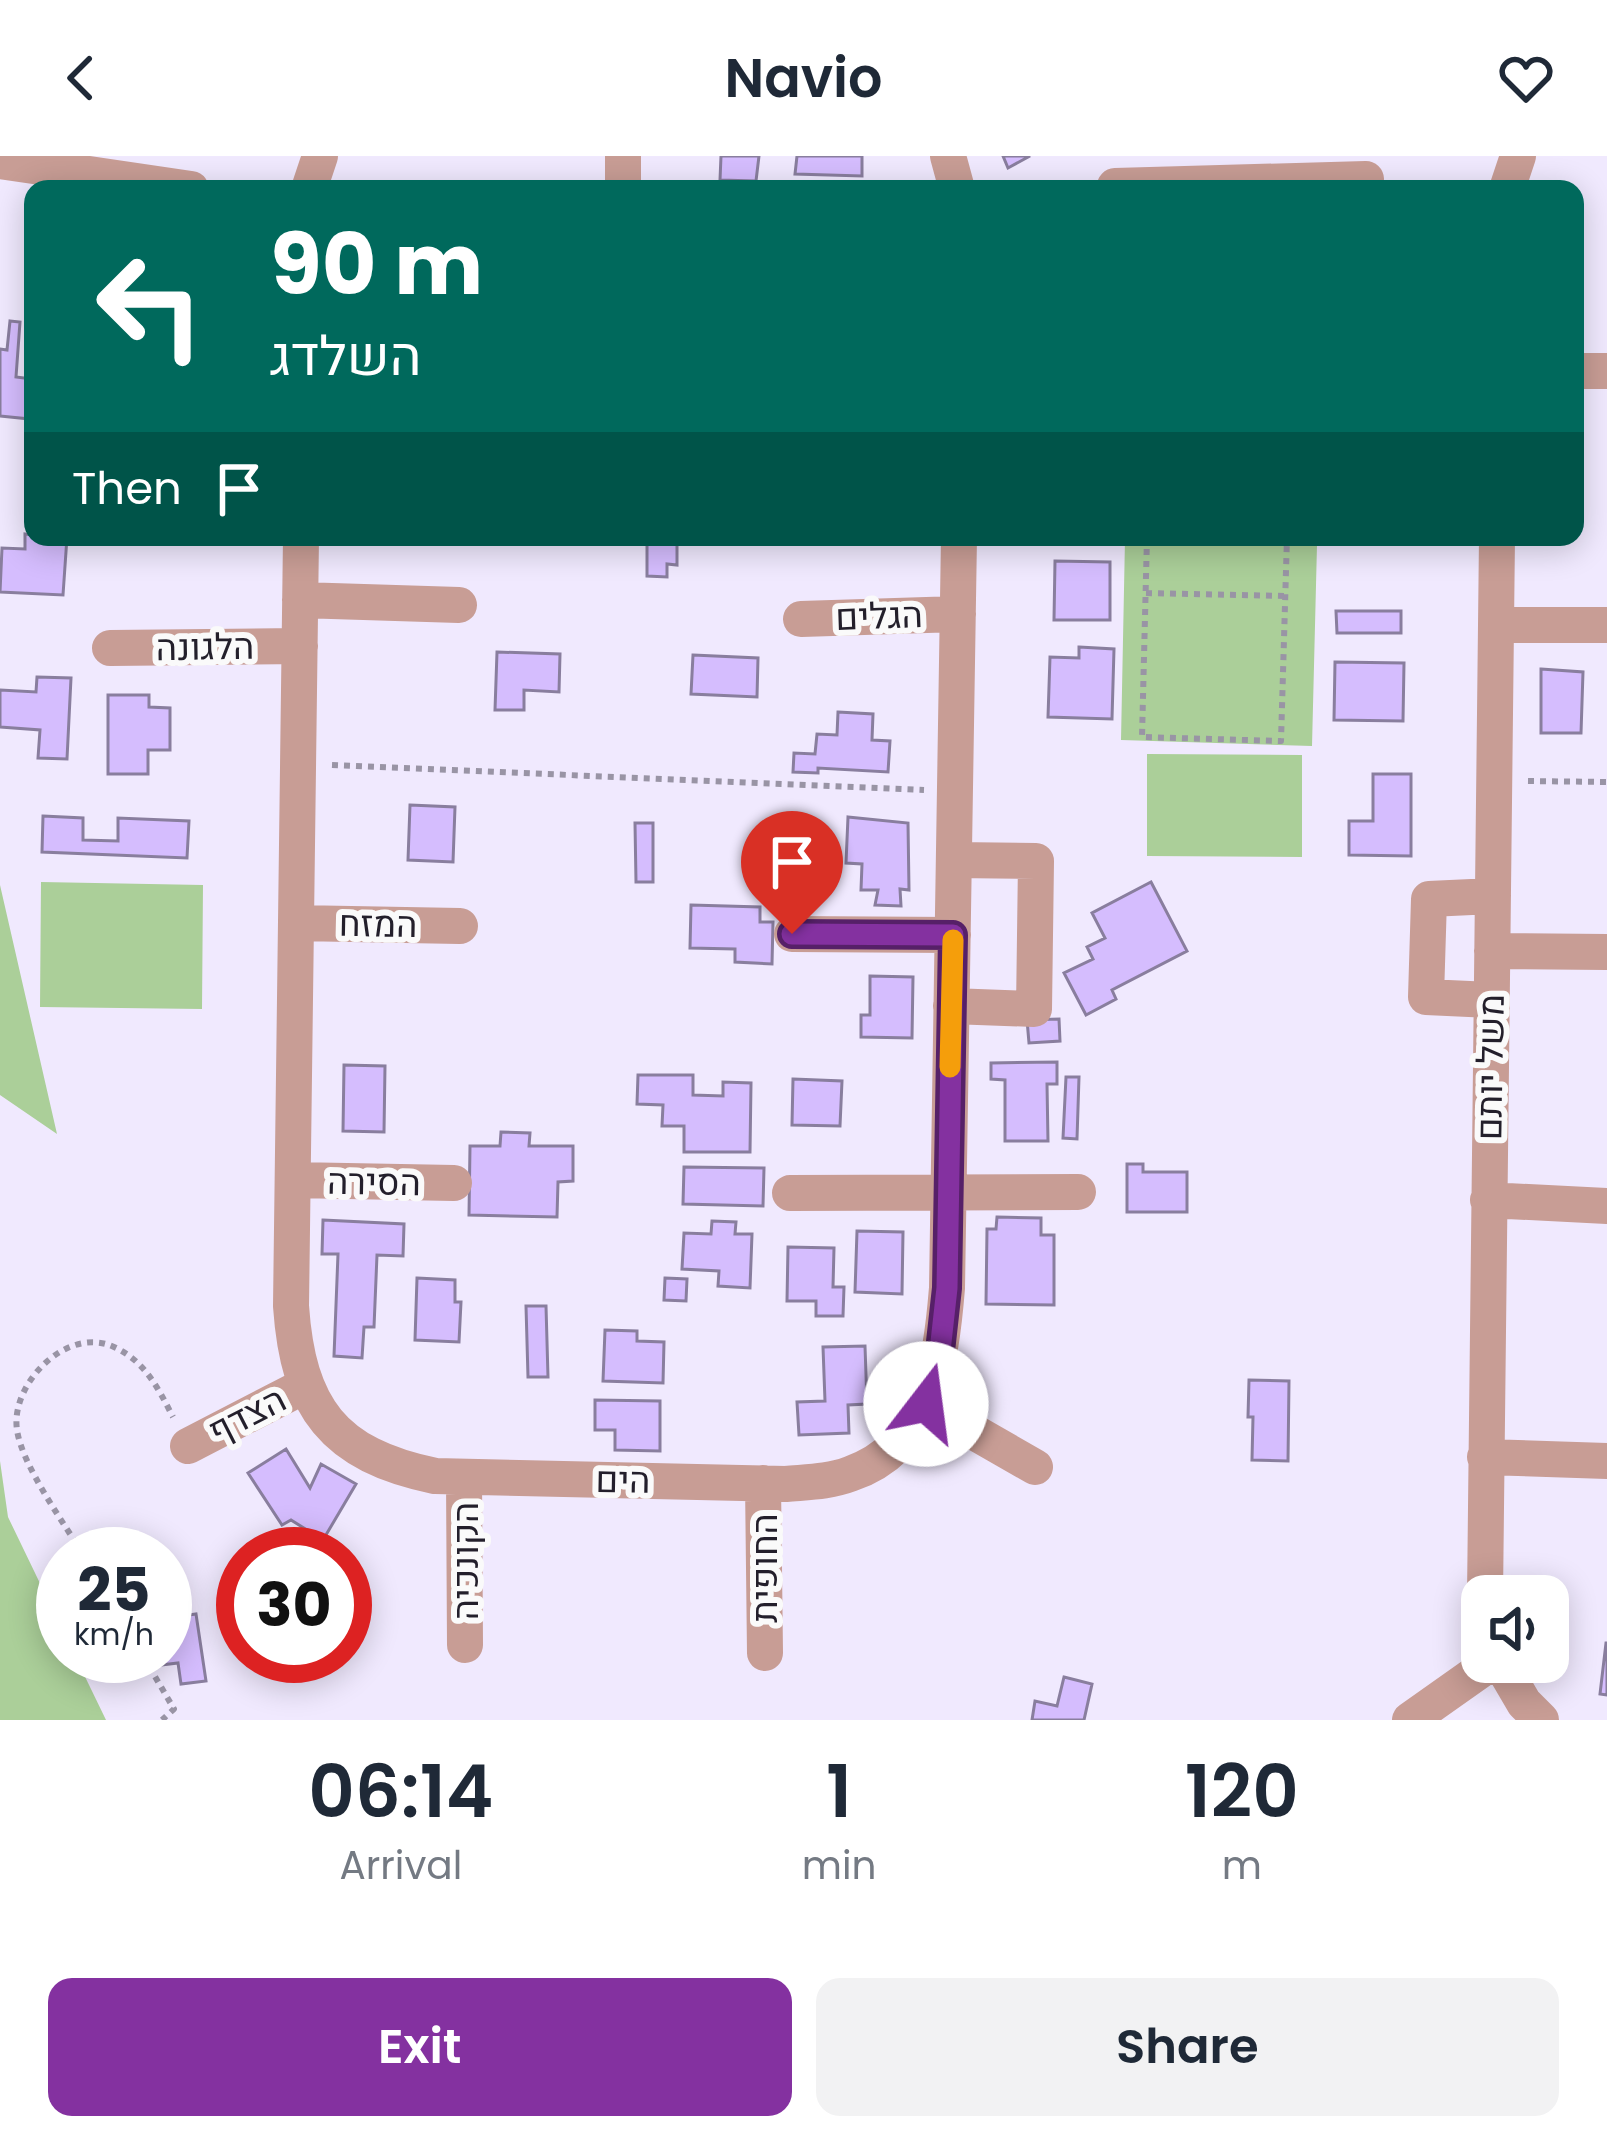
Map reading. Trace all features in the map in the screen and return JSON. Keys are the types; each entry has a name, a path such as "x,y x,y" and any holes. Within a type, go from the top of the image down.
{"street":[{"path":"0,160 90,165 153,180"},
{"path":"1115,177 1367,175"},
{"name":"הים","path":"301,546 291,1306 306,1385 329,1424 363,1452 435,1476 764,1484 821,1481 877,1462 913,1426 926,1404 938,1364 948,1192 959,546"},
{"name":"משל יותם","path":"1485,1575 1497,546"},
{"path":"300,600 459,605"},
{"name":"הגלים","path":"801,619 958,614"},
{"path":"1496,625 1607,626"},
{"name":"הלגונה","path":"110,649 300,646"},
{"path":"951,1006 1034,1009 1036,861 954,860"},
{"path":"1491,1000 1426,997 1429,899 1493,896"},
{"name":"המזח","path":"296,923 460,926"},
{"path":"792,934 953,935"},
{"path":"1492,951 1607,952"},
{"name":"הסירה","path":"293,1180 454,1183"},
{"path":"790,1193 1078,1192"},
{"path":"1488,1200 1607,1205"},
{"name":"הצדף","path":"188,1446 306,1385"},
{"path":"926,1404 1035,1467"},
{"path":"1485,1457 1607,1461"},
{"name":"הקונכיה","path":"464,1477 465,1646"},
{"name":"החופית","path":"764,1484 765,1653"},
{"path":"1410,1720 1465,1683"},
{"path":"1510,1683 1541,1720"}],"path":[{"path":"1147,546 1142,737 1281,741 1287,546"},
{"path":"1145,593 1286,596"},
{"path":"298,763 955,791"},
{"path":"1494,780 1607,782"},
{"path":"66,1527 21,1449 15,1413 31,1378 66,1349 96,1341 140,1364 155,1382 188,1446"},
{"path":"159,1683 174,1709 161,1720"}],"green space":[{"path":"1125,546 1317,546 1312,746 1121,740"},
{"path":"1147,754 1302,755 1302,857 1147,856"},
{"path":"41,882 203,885 202,1009 40,1007"},
{"path":"0,885 57,1134 0,1095"},
{"path":"0,1461 8,1517 36,1575 36,1683 88,1683 106,1720 0,1720"}],"building":[{"path":"721,156 759,156 756,180 720,180"},
{"path":"797,156 862,156 862,176 795,174"},
{"path":"1003,156 1030,156 1008,168"},
{"path":"10,321 20,322 16,377 24,378 24,418 0,416 0,349 7,350"},
{"path":"66,546 63,595 0,592 2,548"},
{"path":"647,546 677,546 677,565 667,564 667,577 647,576"},
{"path":"1055,561 1110,562 1110,620 1054,620"},
{"path":"1336,611 1401,611 1401,633 1337,633"},
{"path":"1079,647 1114,649 1112,719 1048,717 1050,657 1079,658"},
{"path":"497,652 560,654 559,692 524,690 524,710 495,710"},
{"path":"693,655 758,658 757,697 691,694"},
{"path":"1335,662 1404,663 1403,721 1334,720"},
{"path":"1541,669 1583,672 1581,733 1541,733"},
{"path":"37,677 71,678 67,759 38,758 40,730 0,727 0,690 36,692"},
{"path":"108,695 149,695 149,707 170,708 170,750 148,750 148,774 108,774"},
{"path":"838,712 873,714 872,740 890,741 888,772 818,768 818,773 793,772 794,753 815,754 817,734 837,735"},
{"path":"1373,774 1411,774 1411,856 1349,855 1349,821 1373,821"},
{"path":"410,805 455,807 453,862 408,860"},
{"path":"43,816 83,818 83,840 118,841 118,818 189,821 187,858 42,852"},
{"path":"848,817 908,823 909,890 900,889 901,906 875,905 878,890 861,890 862,864 846,863"},
{"path":"635,823 653,823 653,882 636,882"},
{"path":"1151,882 1187,951 1112,990 1116,999 1086,1015 1064,973 1093,959 1087,947 1105,938 1092,913"},
{"path":"691,905 760,907 760,922 773,922 772,964 735,962 735,949 690,948"},
{"path":"870,976 913,977 912,1038 861,1037 861,1015 870,1015"},
{"path":"1059,1019 1060,1041 1029,1043 1027,1020"},
{"path":"1057,1062 1057,1084 1047,1084 1048,1141 1005,1141 1005,1080 991,1079 991,1063"},
{"path":"344,1065 385,1066 384,1132 343,1131"},
{"path":"638,1075 693,1075 693,1095 723,1096 723,1082 751,1083 750,1152 684,1152 684,1126 662,1126 663,1105 637,1104"},
{"path":"1066,1077 1079,1077 1077,1139 1063,1138"},
{"path":"793,1079 842,1081 840,1126 792,1125"},
{"path":"501,1132 530,1133 529,1146 573,1146 573,1181 558,1182 557,1217 469,1215 470,1146 500,1146"},
{"path":"1127,1164 1143,1164 1143,1172 1187,1172 1187,1212 1127,1212"},
{"path":"684,1167 764,1168 763,1206 683,1204"},
{"path":"997,1217 1041,1218 1041,1235 1054,1235 1054,1305 986,1304 987,1229 996,1229"},
{"path":"323,1220 404,1224 403,1256 377,1255 374,1327 364,1327 362,1358 334,1356 338,1254 322,1254"},
{"path":"712,1221 736,1222 735,1234 752,1234 750,1288 718,1286 719,1271 682,1269 684,1233 711,1234"},
{"path":"857,1231 903,1232 902,1294 855,1292"},
{"path":"788,1247 834,1248 833,1287 844,1287 843,1316 816,1316 816,1301 787,1301"},
{"path":"417,1278 455,1280 455,1302 461,1302 459,1342 415,1340"},
{"path":"665,1278 687,1279 686,1301 664,1300"},
{"path":"526,1306 546,1306 548,1377 528,1377"},
{"path":"605,1330 637,1331 637,1341 664,1342 663,1383 603,1381"},
{"path":"865,1346 867,1404 848,1405 849,1433 799,1435 797,1402 825,1401 823,1347"},
{"path":"1249,1380 1289,1381 1288,1461 1252,1460"},
{"path":"595,1400 660,1401 660,1451 615,1450 615,1430 595,1430"},
{"path":"286,1449 310,1488 321,1464 356,1484 331,1527 302,1527 291,1520 282,1525 248,1473"},
{"path":"196,1614 206,1681 192,1683 192,1615"},
{"path":"1607,1643 1607,1695 1600,1694"},
{"path":"1064,1677 1092,1684 1084,1720 1032,1720 1035,1701 1057,1706"}],"slow traffic":[{"path":"950,1067 953,940"}],"route":[{"path":"792,934 953,935 947,1288 940,1351 926,1404"}]}
